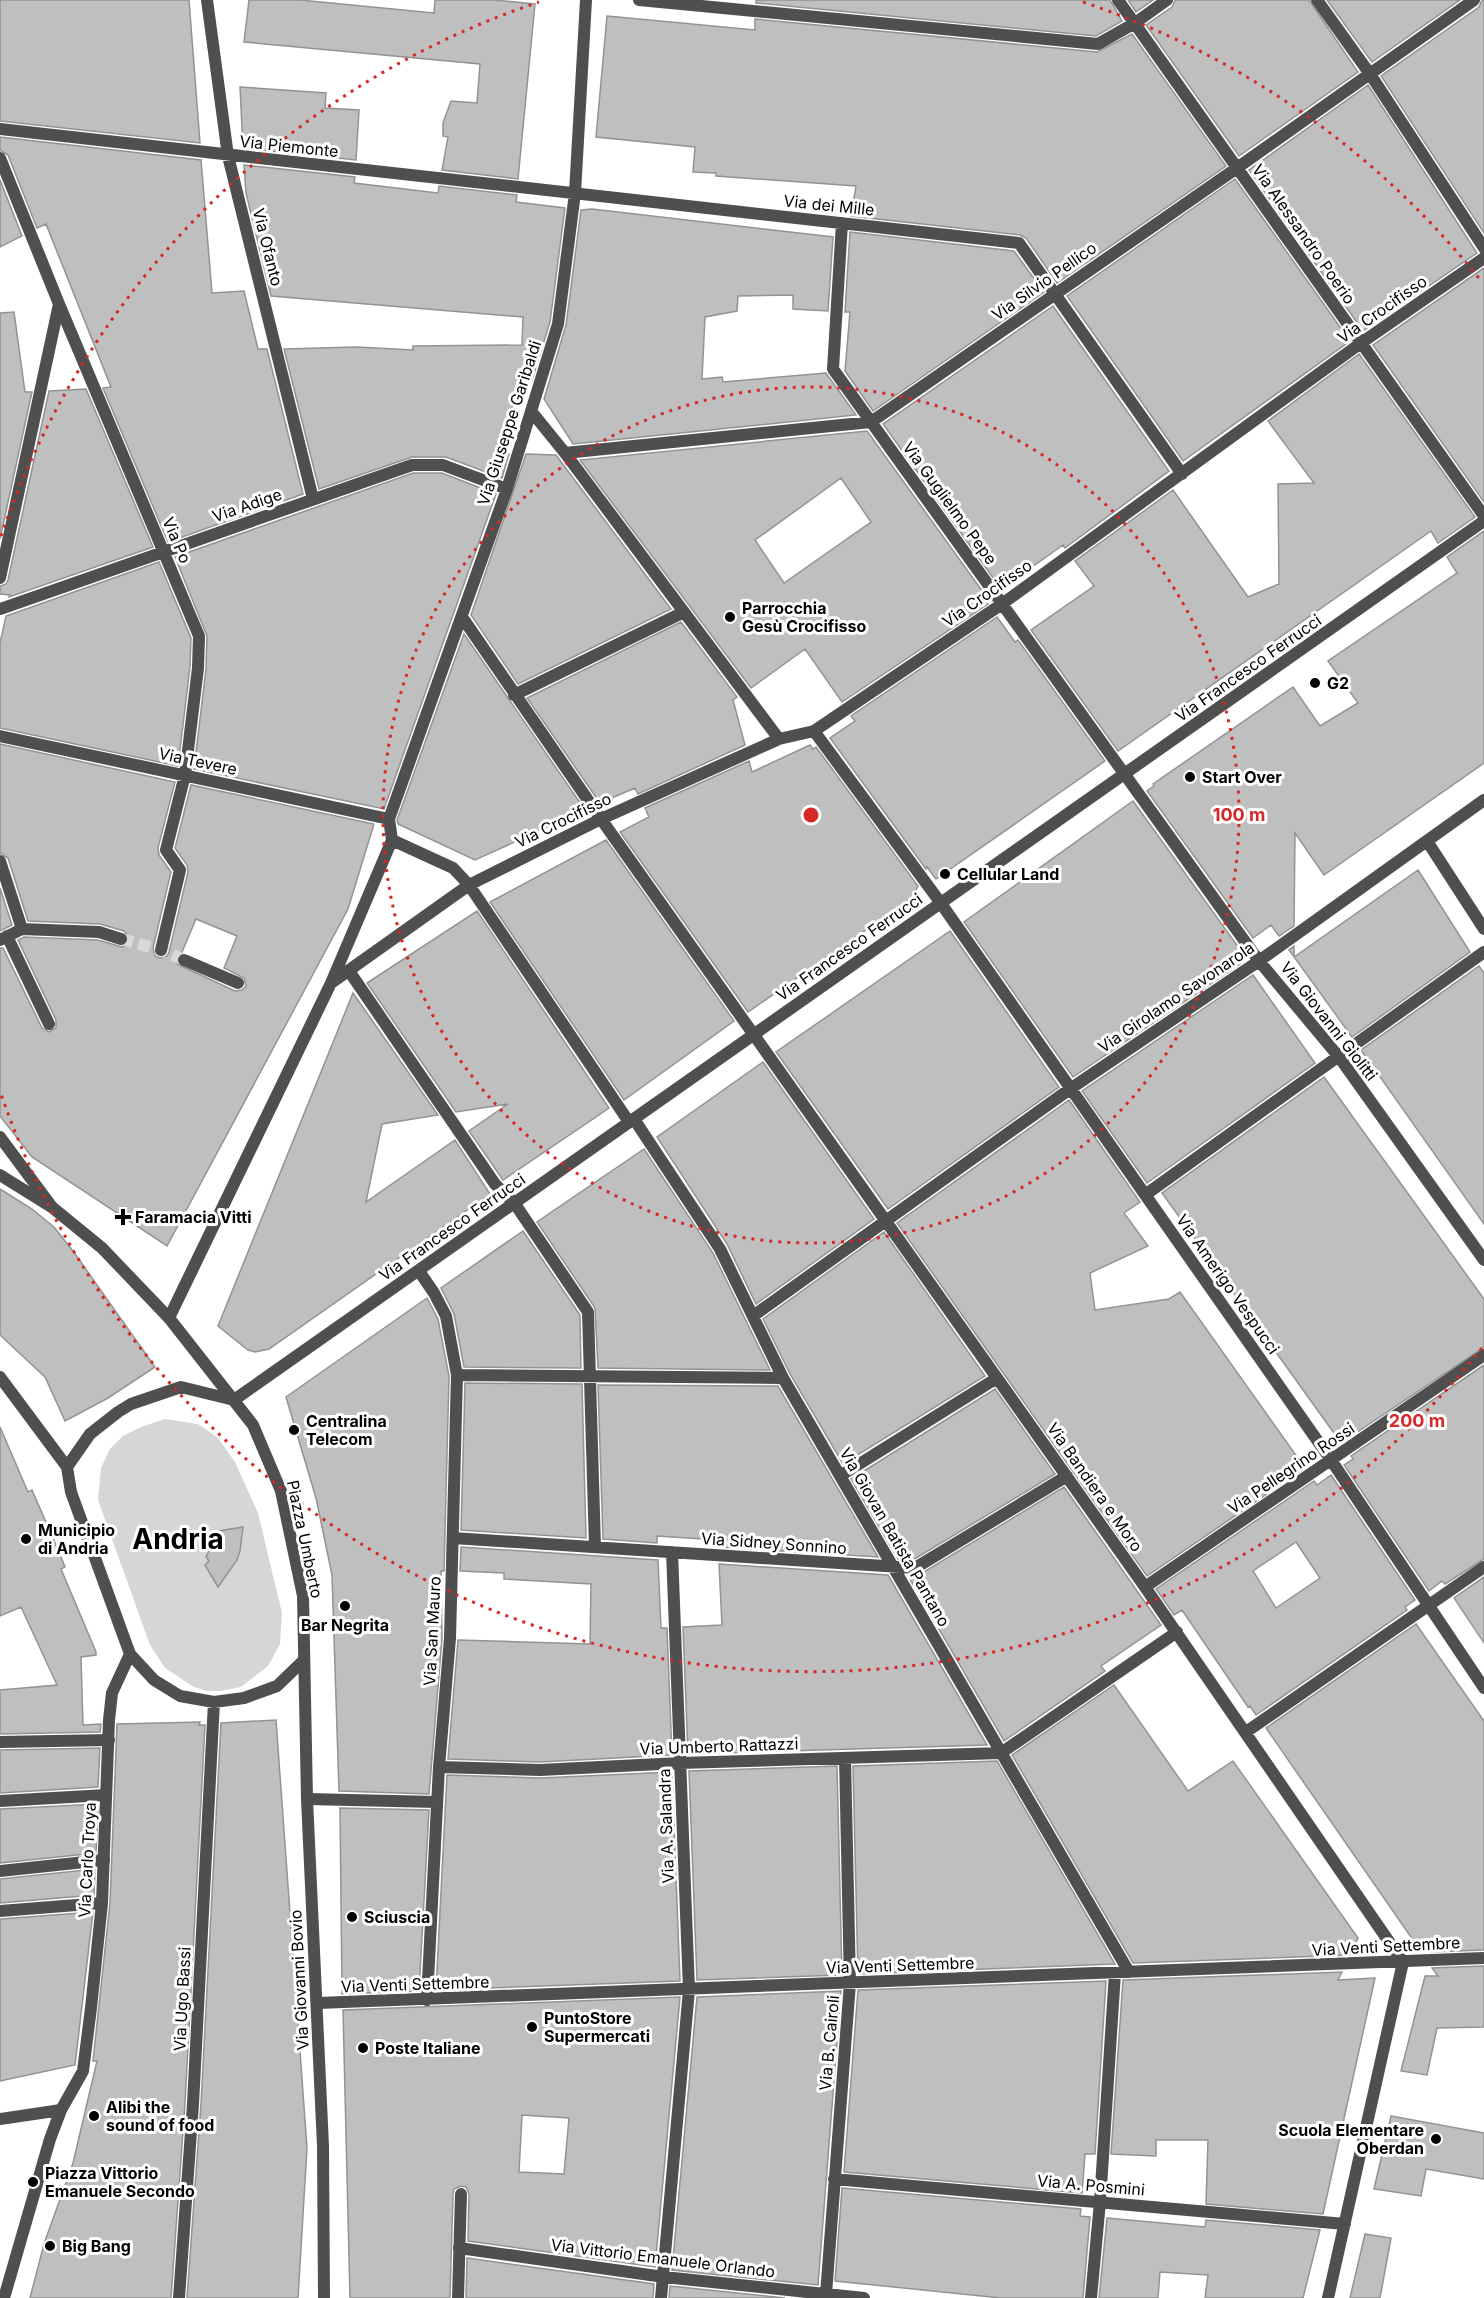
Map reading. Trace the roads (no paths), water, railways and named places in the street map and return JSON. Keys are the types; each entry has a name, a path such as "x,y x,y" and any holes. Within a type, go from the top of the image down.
{"street":[{"name":"Via Ofanto","path":"207,0 228,156 313,499"},
{"name":"Via Giuseppe Garibaldi","path":"388,819 507,489 558,324 575,193 586,0"},
{"path":"639,0 1098,44 1135,23 1167,0"},
{"name":"Via Alessandro Poerio","path":"1118,0 1484,516"},
{"path":"1317,0 1370,74 1484,248"},
{"name":"Via Silvio Pellico","path":"871,422 1474,0"},
{"name":"Via Piemonte","path":"0,129 575,193"},
{"name":"Via Po","path":"0,158 199,636 198,668 185,775 166,850 180,870 161,950"},
{"name":"Via dei Mille","path":"575,193 1019,243 1182,474"},
{"name":"Via Guglielmo Pepe","path":"842,223 833,369 1125,775"},
{"name":"Via Crocifisso","path":"331,983 469,885 601,819 779,739 814,731 1002,604 1361,343 1484,258"},
{"path":"0,578 59,304"},
{"path":"531,411 779,739"},
{"path":"565,453 871,422"},
{"name":"Via Adige","path":"0,609 412,465 443,465 507,489"},
{"name":"Via Francesco Ferrucci","path":"234,1400 1484,521"},
{"path":"514,695 684,612"},
{"name":"Via Bandiera e Moro","path":"462,617 601,819 1177,1632 1403,1962"},
{"name":"Via Amerigo Vespucci","path":"814,731 940,902 1331,1460 1484,1688"},
{"name":"Via Tevere","path":"0,736 388,819"},
{"name":"Via Giovanni Giolitti","path":"1125,775 1259,961 1339,1057 1484,1260"},
{"name":"Via Girolamo Savonarola","path":"753,1316 1070,1089 1259,961 1484,800"},
{"path":"169,1318 331,983 392,840 388,819"},
{"name":"Via Giovan Batista Pantano","path":"392,840 453,868 469,885 720,1250 783,1378 1129,1972"},
{"path":"1427,841 1484,929"},
{"path":"0,861 22,929"},
{"path":"49,1024 4,938 22,929 99,932 122,939"},
{"path":"1145,1195 1484,952"},
{"path":"184,960 238,983"},
{"path":"349,971 495,1184 515,1204 588,1312 595,1547"},
{"path":"3,1142 53,1208"},
{"path":"0,1175 53,1208"},
{"name":"Piazza Umberto","path":"53,1208 102,1248 169,1318 254,1425 281,1491 303,1596 304,1660"},
{"name":"Via San Mauro","path":"419,1271 446,1316 457,1375 450,1638 439,1767 427,2000"},
{"name":"Via Pellegrino Rossi","path":"1145,1587 1484,1355"},
{"path":"457,1375 783,1378"},
{"path":"0,1377 5,1390 67,1467 71,1492 130,1653 154,1680 180,1696 214,1702 244,1698 276,1686 304,1660"},
{"path":"840,1476 997,1378"},
{"path":"67,1467 90,1434 131,1404 182,1387 234,1400"},
{"name":"Via Sidney Sonnino","path":"453,1538 915,1568 1067,1476"},
{"name":"Via A. Salandra","path":"661,2298 689,1990 672,1552"},
{"path":"1245,1732 1484,1568"},
{"path":"1001,1753 1177,1632"},
{"name":"Via Carlo Troya","path":"61,2110 83,2071 102,1903 112,1693 130,1653"},
{"name":"Via Giovanni Bovio","path":"304,1660 307,1799 323,2146 324,2298"},
{"name":"Via Ugo Bassi","path":"179,2298 193,2104 214,1702"},
{"path":"0,1742 109,1740"},
{"name":"Via Umberto Rattazzi","path":"439,1767 540,1770 680,1763 1001,1753"},
{"name":"Via B. Cairoli","path":"826,2294 850,1983 845,1758"},
{"path":"0,1801 106,1795"},
{"path":"307,1799 437,1802"},
{"path":"0,1870 104,1860"},
{"path":"0,1911 102,1903"},
{"name":"Via Venti Settembre","path":"318,2003 1484,1958"},
{"path":"1328,2298 1403,1962"},
{"path":"1091,2298 1100,2202 1114,1973"},
{"path":"0,2119 61,2110 50,2139 4,2298"},
{"name":"Via A. Posmini","path":"834,2179 1345,2224"},
{"path":"458,2298 461,2194"},
{"name":"Via Vittorio Emanuele Orlando","path":"459,2248 664,2277 864,2298"}],"tunnel":[{"path":"121,939 161,950 184,960"}],"place":[{"name":"Parrocchia Gesù Crocifisso","path":"730,617"},
{"name":"G2","path":"1315,683"},
{"name":"Start Over","path":"1190,777"},
{"name":"Cellular Land","path":"945,874"},
{"name":"Faramacia Vitti","path":"123,1217"},
{"name":"Centralina Telecom","path":"294,1430"},
{"name":"Municipio di Andria","path":"26,1539"},
{"name":"Bar Negrita","path":"345,1606"},
{"name":"Sciuscia","path":"352,1917"},
{"name":"PuntoStore Supermercati","path":"532,2027"},
{"name":"Poste Italiane","path":"363,2048"},
{"name":"Alibi the sound of food","path":"94,2116"},
{"name":"Scuola Elementare Oberdan","path":"1436,2139"},
{"name":"Piazza Vittorio Emanuele Secondo","path":"33,2182"},
{"name":"Big Bang","path":"50,2246"}],"district":[{"name":"Andria","path":"178,1539"}]}
